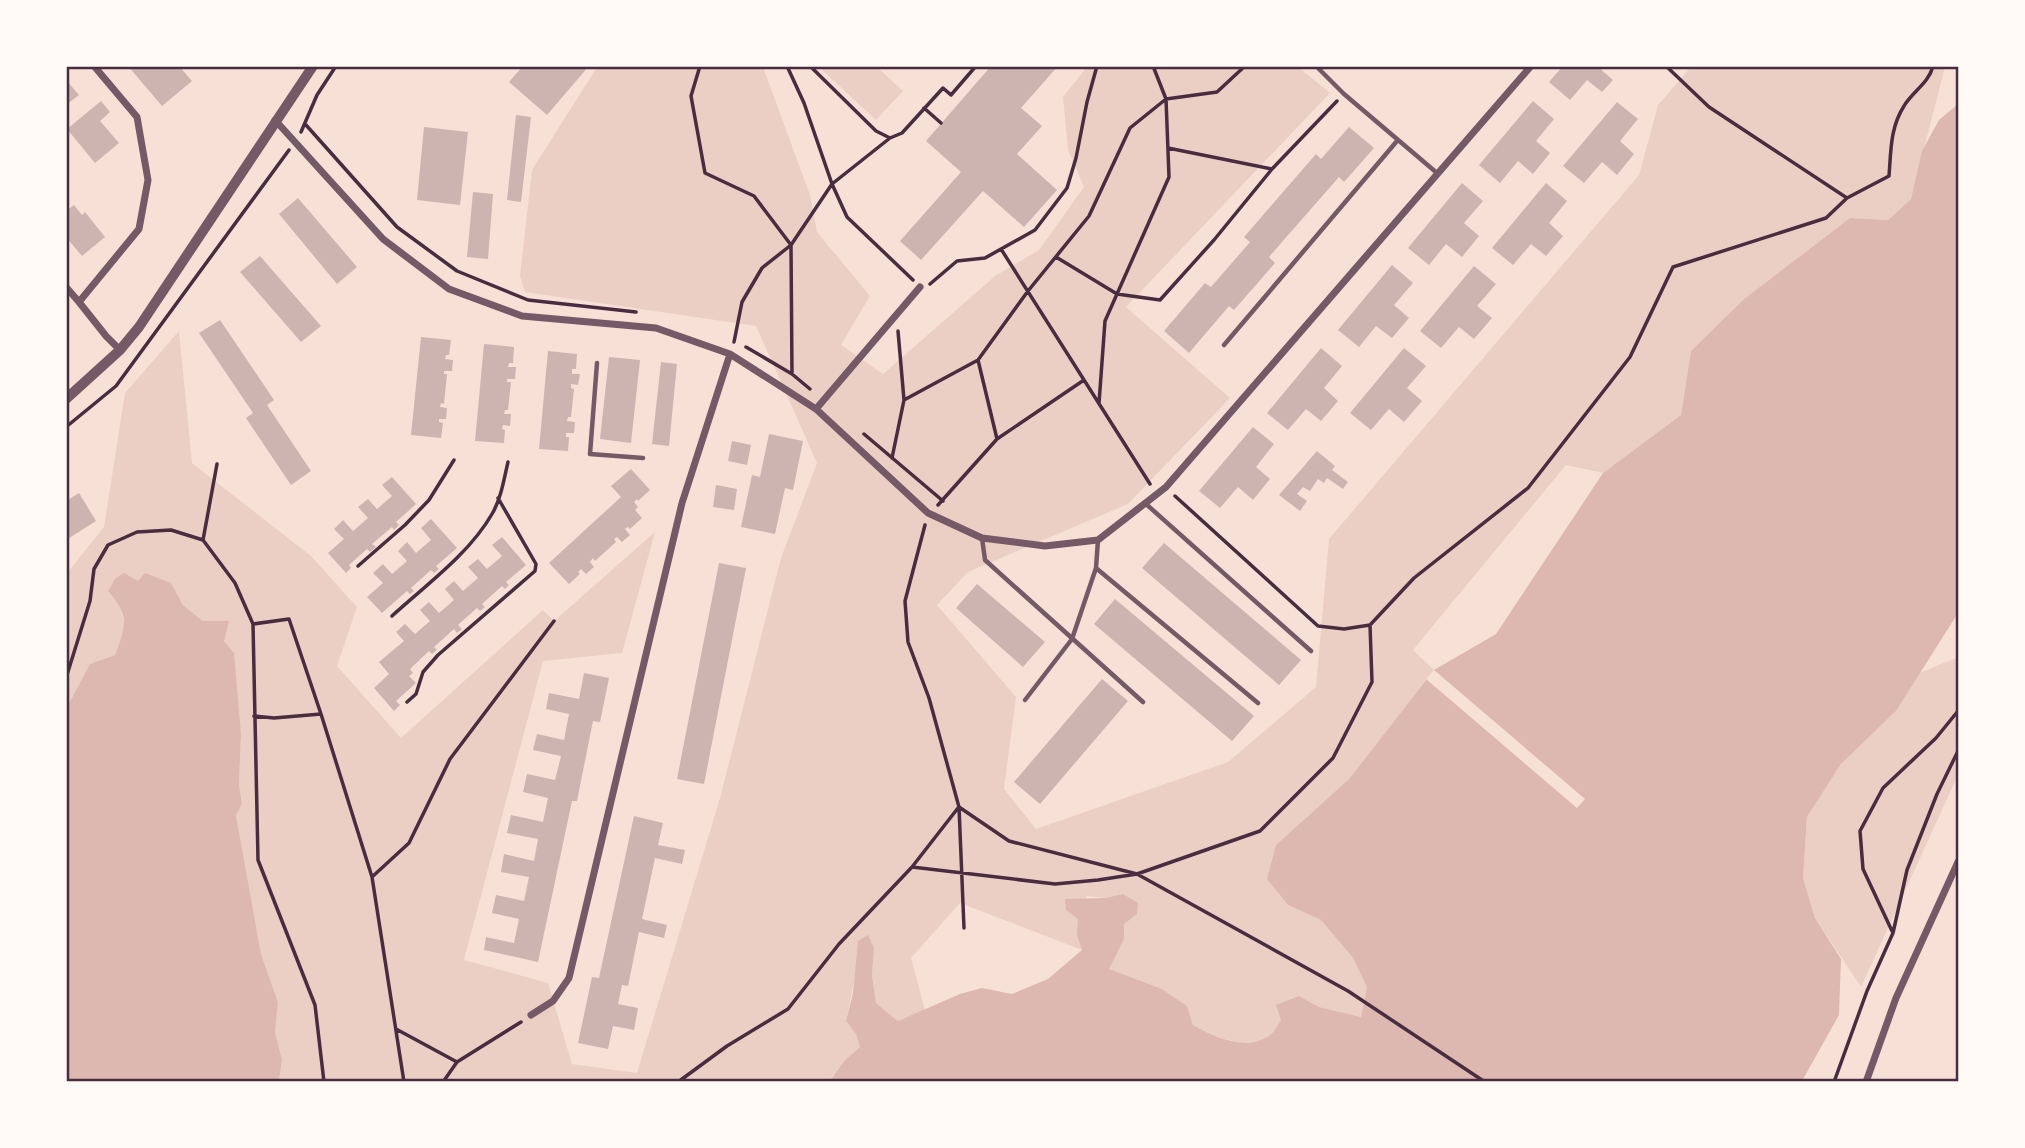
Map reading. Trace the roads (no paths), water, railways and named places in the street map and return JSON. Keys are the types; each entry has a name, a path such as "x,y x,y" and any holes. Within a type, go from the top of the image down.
{"street":[{"path":"79,302 139,229 148,180 137,117 94,66"},
{"path":"66,399 120,350 139,327 313,66"},
{"path":"275,120 296,140 383,239 449,289 522,316 656,328 730,354 816,409 928,513 982,538 1045,546 1098,540 1166,487 1531,66"},
{"path":"66,287 120,350"},
{"path":"816,409 920,287"},
{"path":"531,1015 553,1001 569,978 682,503 730,354"},
{"path":"1866,1082 1896,999 1958,862"}],"lane":[{"path":"1316,66 1397,141 1438,174"},
{"path":"1224,345 1397,141"},
{"path":"597,363 590,454 643,458"},
{"path":"1145,503 1311,651"},
{"path":"982,538 985,560 1143,702"},
{"path":"1025,700 1072,639 1096,568 1098,540"},
{"path":"1096,568 1258,703"}]}
